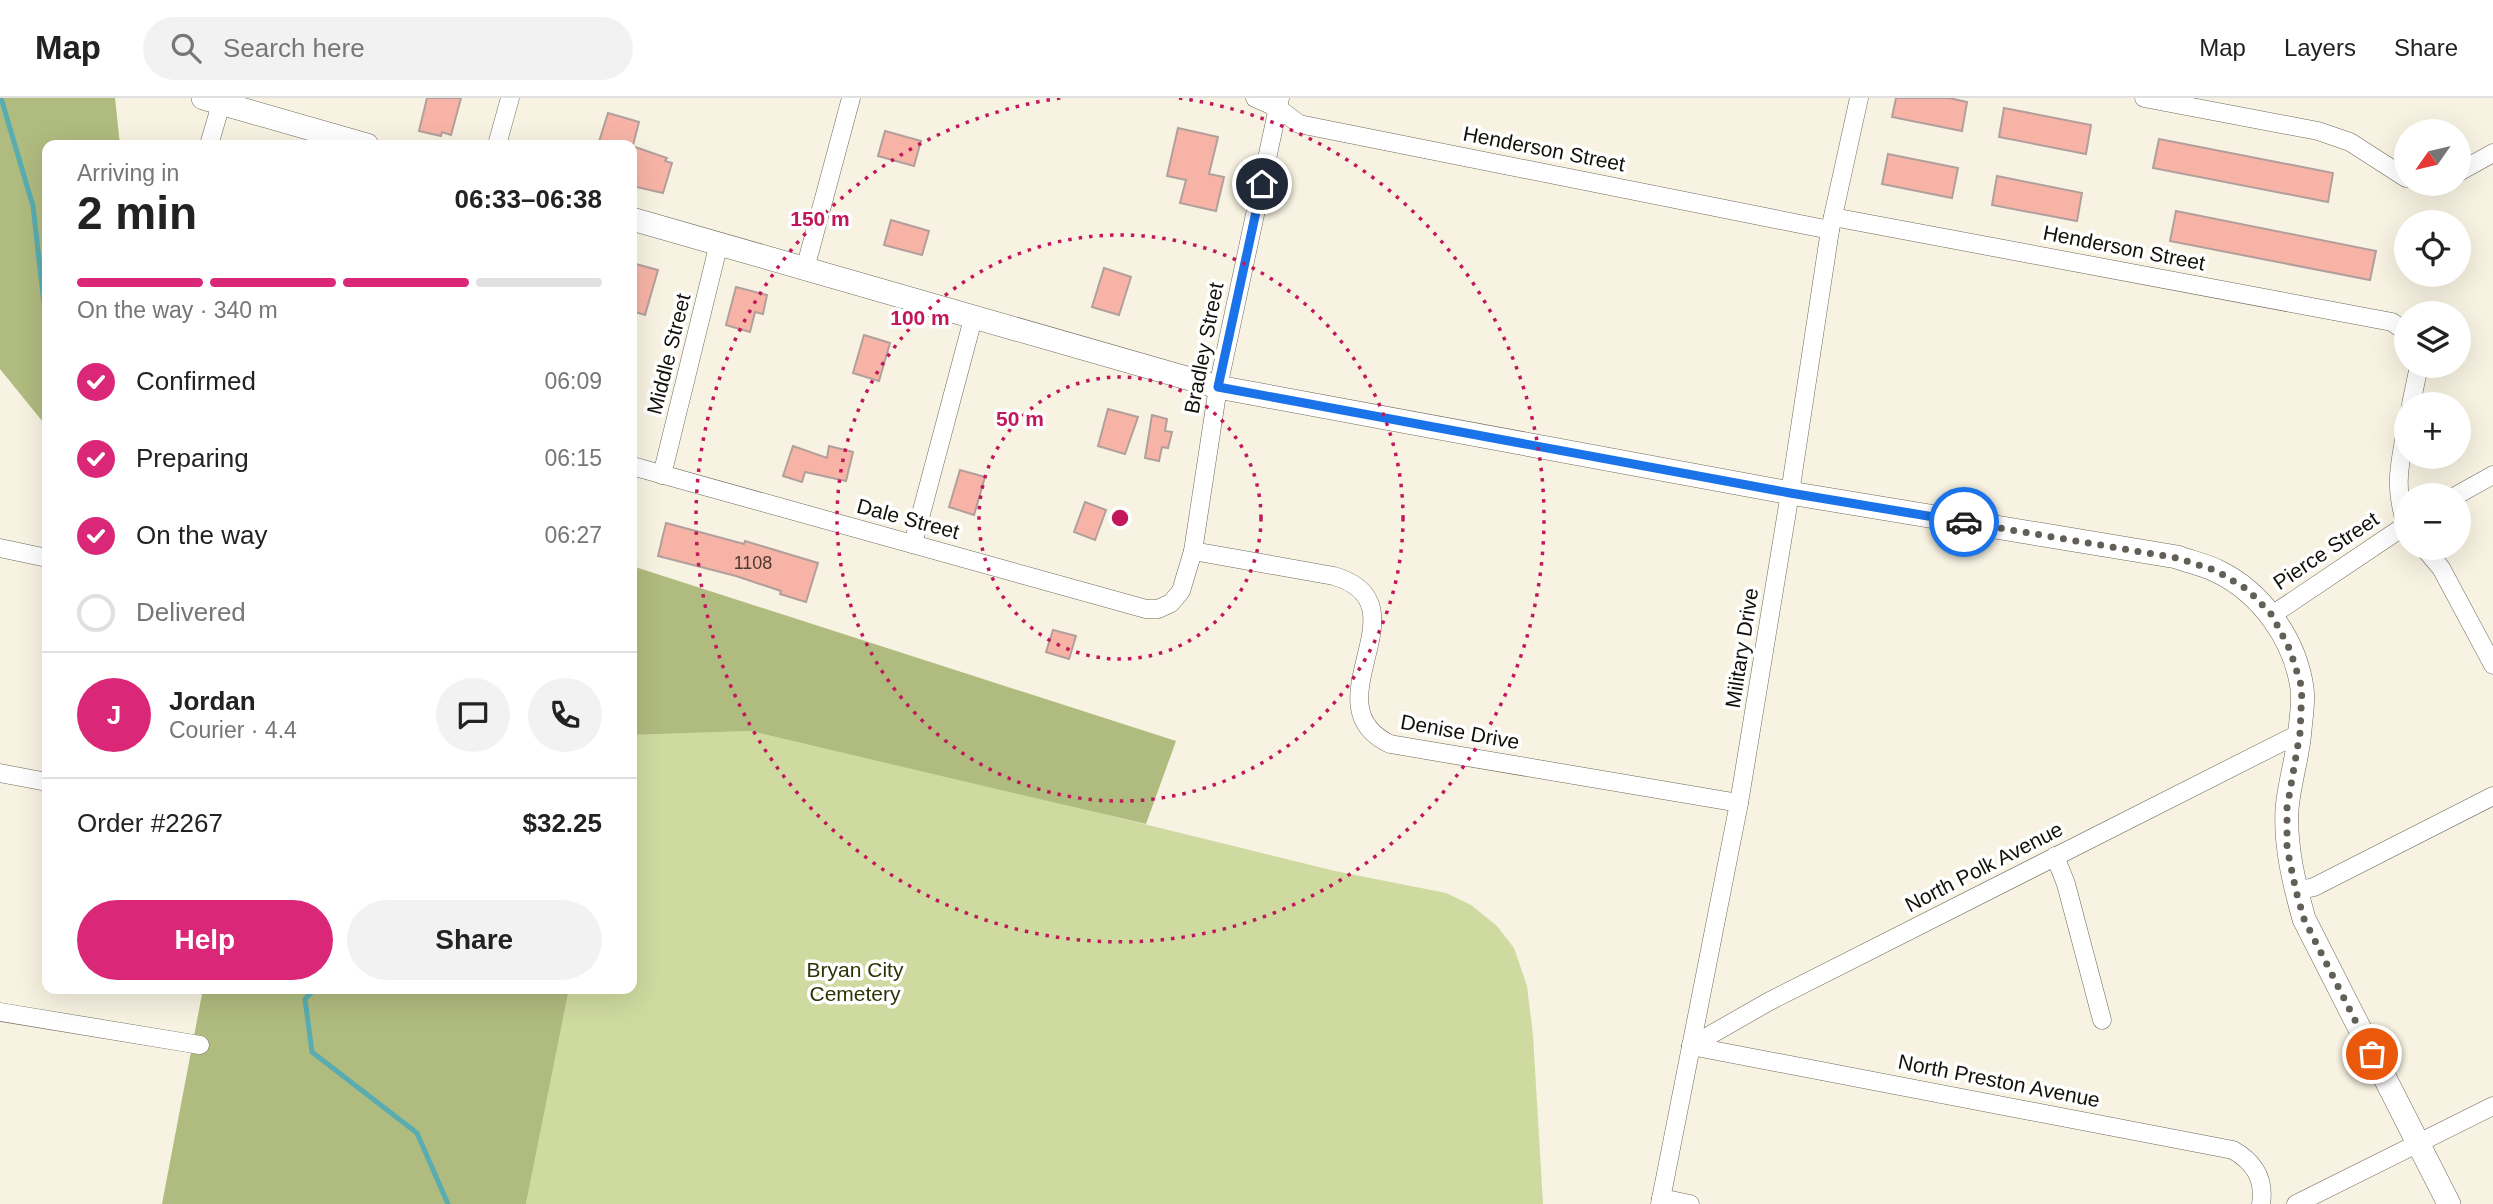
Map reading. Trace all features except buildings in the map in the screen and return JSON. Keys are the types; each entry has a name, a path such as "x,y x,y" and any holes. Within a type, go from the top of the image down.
{"street":[{"path":"498,140 510,98"},
{"path":"805,269 851,98"},
{"name":"Henderson Street","path":"1255,98 1279,103 1299,124 2394,323"},
{"name":"Military Drive","path":"1660,1201 1739,803 1831,223 1859,98"},
{"path":"2144,98 2318,131 2358,147 2394,170"},
{"path":"209,140 212,101 349,140"},
{"name":"Bradley Street","path":"1171,603 1181,591 1194,551 1218,387 1279,103"},
{"path":"2471,165 2493,153"},
{"path":"637,220 1218,387 1790,493 2177,558 2217,571 2248,590 2272,615 2290,650 2302,688 2300,733 2287,808 2287,848 2304,919 2449,1204"},
{"name":"Middle Street","path":"662,475 719,243"},
{"path":"913,544 974,315"},
{"name":"Dale Street","path":"637,468 1146,609 1158,609 1171,603"},
{"path":"2471,487 2493,475"},
{"name":"Pierce Street","path":"2272,615 2394,533"},
{"path":"0,548 42,557"},
{"name":"Denise Drive","path":"1194,551 1334,576 1352,581 1361,590 1370,601 1372,628 1358,696 1361,711 1377,738 1390,744 1739,803"},
{"path":"2434,560 2493,665"},
{"name":"North Polk Avenue","path":"1691,1046 1768,1002 2300,733"},
{"path":"0,773 42,781"},
{"path":"2296,891 2315,887 2493,796"},
{"path":"2055,856 2066,884 2102,1020"},
{"path":"0,1012 200,1045"},
{"name":"North Preston Avenue","path":"1691,1046 2233,1150 2245,1157 2257,1170 2263,1191 2260,1204"},
{"path":"2296,1204 2493,1106"},
{"path":"1660,1201 1690,1204"}],"green space":[{"path":"0,98 115,98 119,140 42,140 42,421 0,369"},
{"path":"637,568 1176,741 1146,824 750,731 637,735"},
{"name":"Bryan City Cemetery","path":"750,731 1335,871 1446,893 1471,905 1497,926 1514,948 1527,986 1533,1035 1543,1204 526,1204 568,994 637,994 637,735"},
{"path":"202,994 568,994 526,1204 162,1204"}],"waterway":[{"path":"1,98 33,206 42,286"},
{"path":"310,994 305,999 312,1052 417,1133 448,1204"}],"way so far":[{"path":"1964,522 2177,558 2217,571 2248,590 2272,615 2290,650 2302,688 2300,733 2287,808 2287,848 2296,891 2304,919 2372,1054"}],"route":[{"path":"1262,184 1218,387 1790,493 1964,522"}]}
